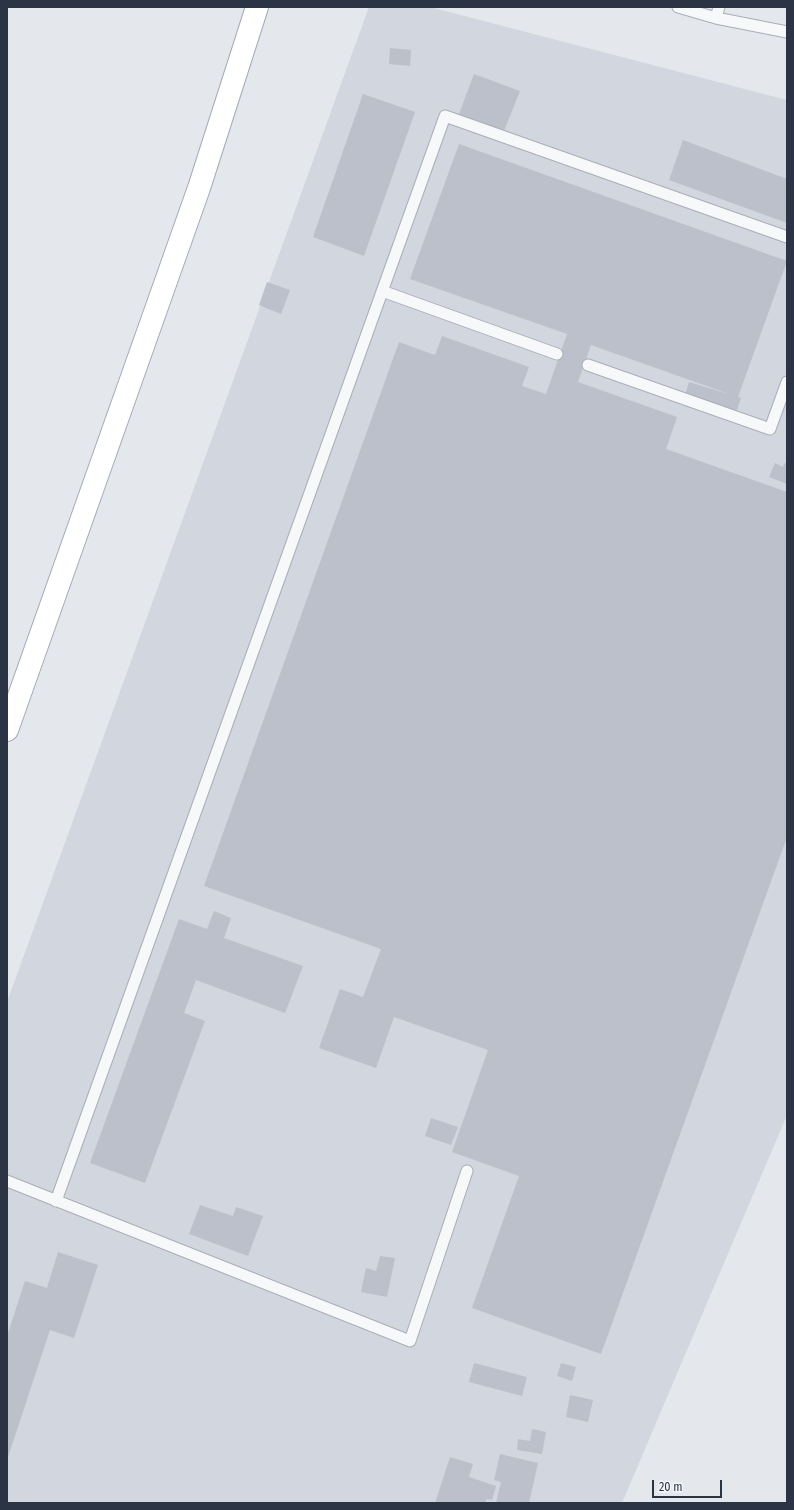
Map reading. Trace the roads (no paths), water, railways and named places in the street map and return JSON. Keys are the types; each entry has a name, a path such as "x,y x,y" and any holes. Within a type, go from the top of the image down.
{"main road":[{"path":"7,730 196,195 256,7"}],"lane":[{"path":"678,7 717,12 787,32"},
{"path":"56,1201 445,116 787,237"},
{"path":"382,291 557,354"},
{"path":"588,365 770,429 787,382"},
{"path":"7,1181 410,1341 467,1171"}]}
